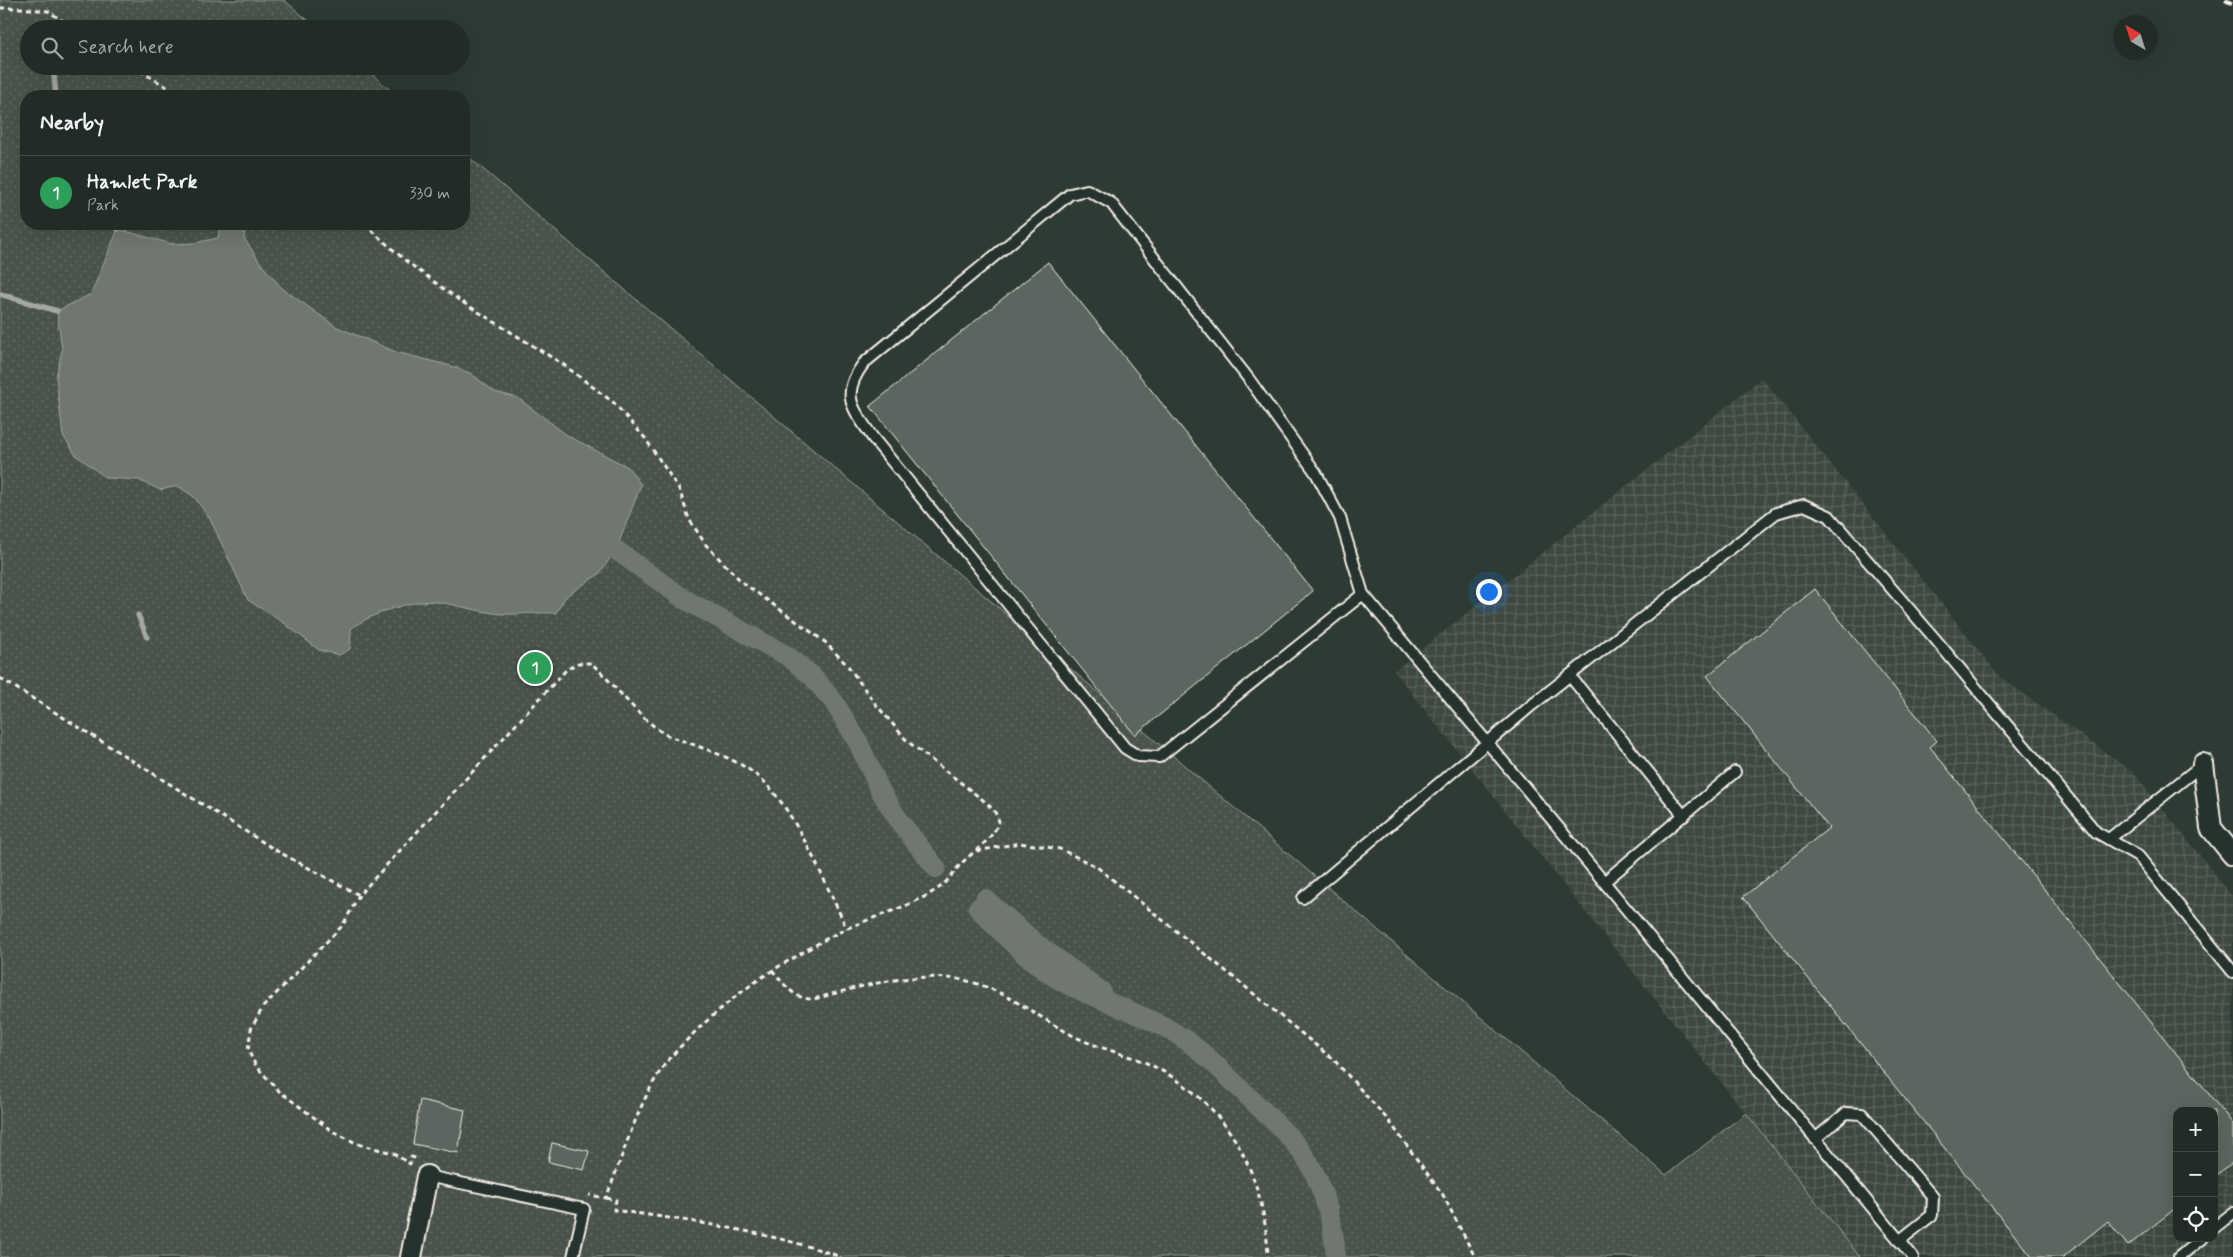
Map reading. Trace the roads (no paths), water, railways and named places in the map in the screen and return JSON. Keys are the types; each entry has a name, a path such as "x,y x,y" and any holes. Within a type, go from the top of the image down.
{"street":[{"path":"2203,764 2211,828 2233,855"},
{"path":"410,1257 424,1168"}],"lane":[{"path":"1363,594 1159,757 1138,756 1124,748 873,438 850,404 853,378 864,363 1070,194 1086,190 1111,203 1248,378 1316,473 1340,518 1363,594 1604,882 1912,1257"},
{"path":"1303,898 1488,742 1776,513 1804,505 1829,516 1936,640 2096,832 2138,856 2233,972"},
{"path":"1570,676 1684,816"},
{"path":"2109,839 2203,764"},
{"path":"1604,882 1735,772"},
{"path":"1815,1139 1846,1113 1862,1114 1933,1197 1932,1215 1900,1241"},
{"path":"424,1168 584,1209 573,1257"},
{"path":"2218,1225 2233,1213"},
{"path":"2179,1257 2197,1242"}],"waterway":[{"path":"54,75 55,90"},
{"path":"0,294 57,311"},
{"path":"616,550 684,599 789,657 812,676 834,702 858,742 881,792 900,822 936,868"},
{"path":"138,615 147,637"},
{"path":"985,899 1038,945 1101,991"},
{"path":"978,908 1022,952 1046,972 1073,987 1170,1030 1194,1046 1226,1074 1298,1147 1309,1163 1319,1184 1327,1209 1336,1257"}],"railway":[{"path":"2225,0 2233,4"}],"place":[{"name":"Hamlet Park","path":"535,668"}]}
